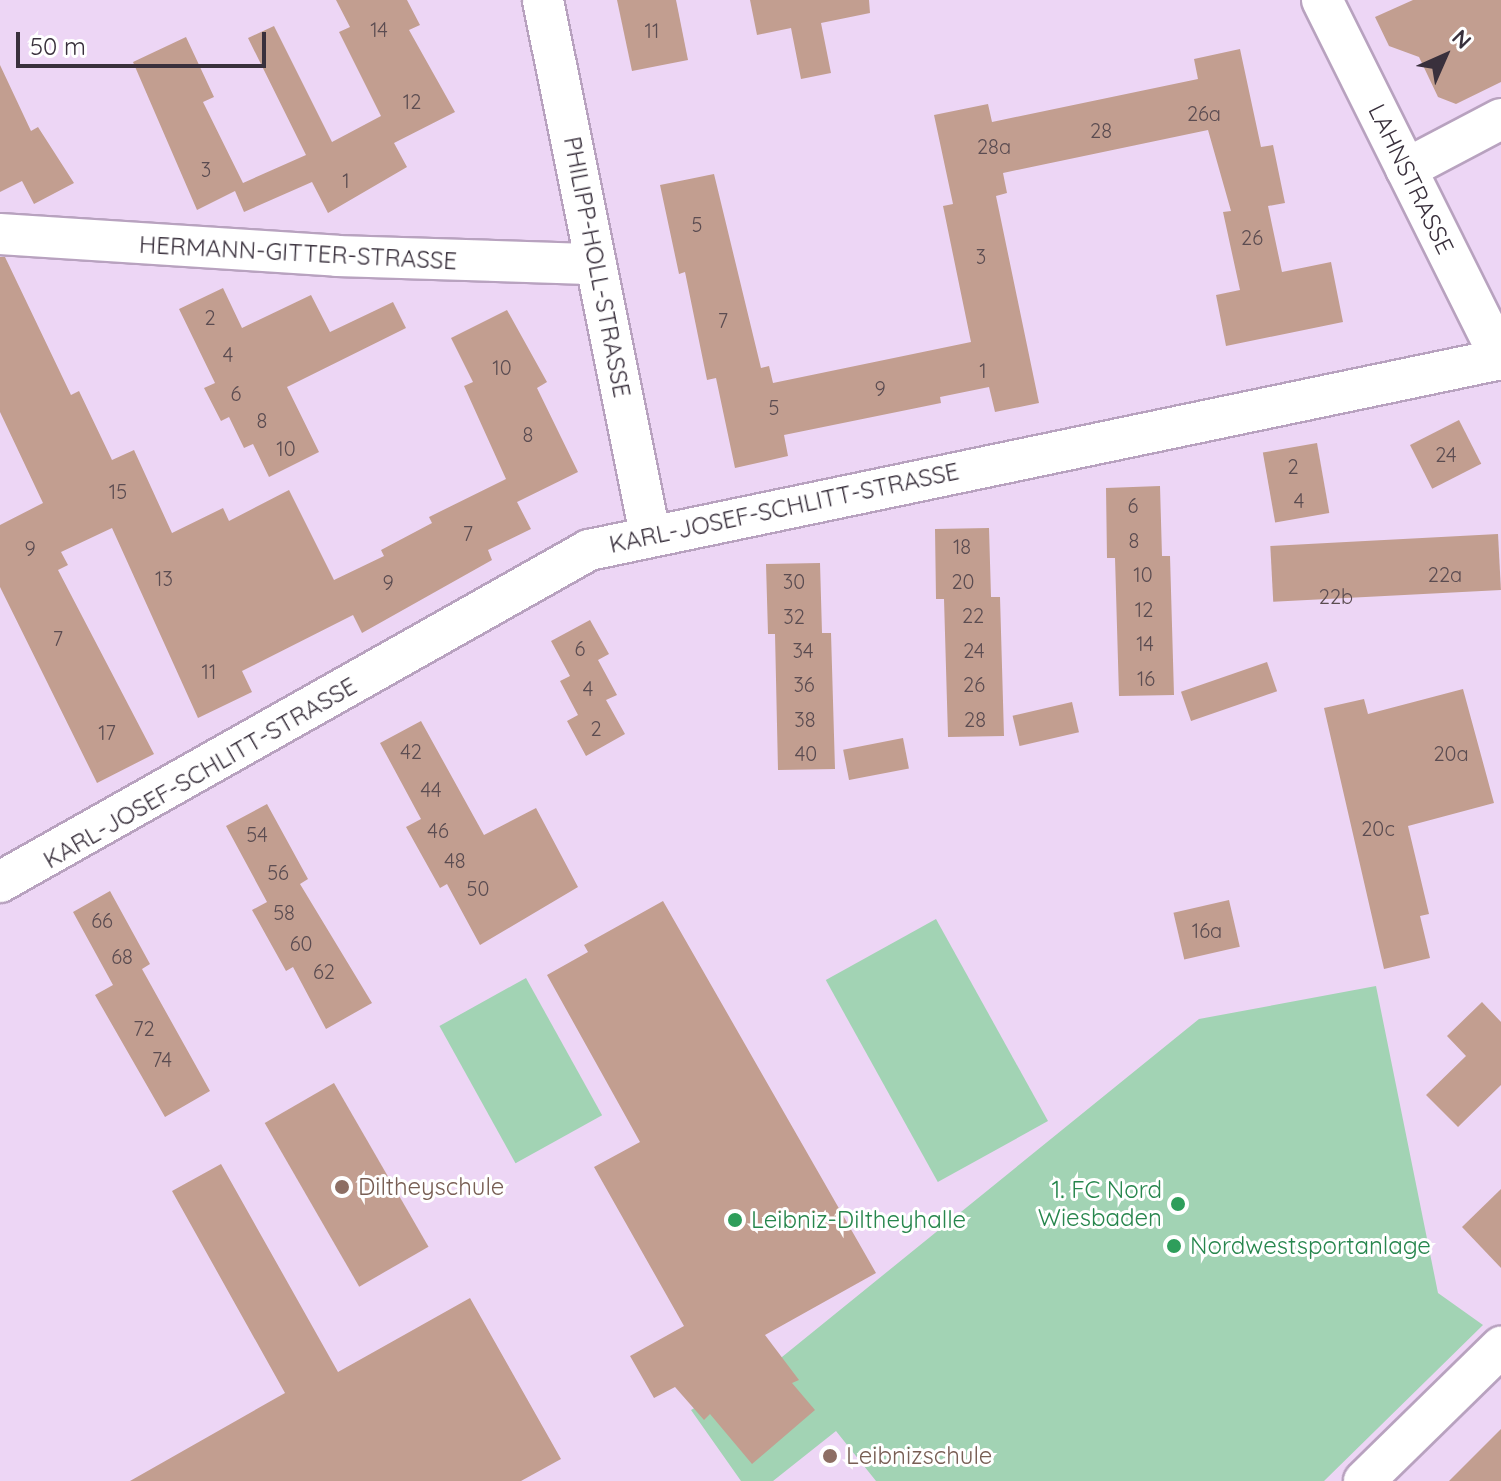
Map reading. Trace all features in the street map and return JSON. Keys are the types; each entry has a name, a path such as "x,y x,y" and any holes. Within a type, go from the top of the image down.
{"street":[{"name":"PHILIPP-HOLL-STRASSE","path":"543,0 650,534"},
{"name":"LAHNSTRASSE","path":"1322,0 1501,359"},
{"path":"1406,169 1501,119"},
{"name":"HERMANN-GITTER-STRASSE","path":"0,234 337,256 596,264"},
{"name":"KARL-JOSEF-SCHLITT-STRASSE","path":"0,882 589,550 650,534 1501,359"},
{"path":"1364,1481 1501,1347"}],"green space":[{"path":"936,919 1048,1121 938,1182 826,980"},
{"path":"526,978 602,1115 516,1163 439,1026"},
{"name":"Nordwestsportanlage","path":"1376,986 1438,1293 1483,1325 1324,1481 876,1481 836,1431 773,1481 741,1481 691,1410 782,1357 1199,1019"}],"building":[{"path":"336,0 407,0 420,25 409,30 455,112 394,143 407,167 328,213 312,182 244,212 235,191 197,210 133,62 186,37 214,97 203,102 243,183 306,155 248,38 274,26 332,142 381,116 339,32 350,27"},
{"path":"617,0 676,0 688,60 632,71"},
{"path":"750,0 869,0 870,13 821,23 831,73 801,79 791,28 757,35"},
{"path":"1413,0 1501,0 1501,82 1456,104 1438,97 1419,57 1389,46 1375,17"},
{"path":"1240,49 1261,147 1273,145 1285,203 1268,206 1282,272 1331,262 1343,322 1226,346 1216,295 1240,290 1223,212 1231,211 1208,130 1003,173 1007,193 996,196 1039,403 995,412 989,387 940,397 941,403 784,435 788,456 735,468 716,378 707,380 685,272 679,274 660,185 714,174 761,368 769,366 773,383 971,342 943,206 953,204 934,115 988,104 992,122 1198,79 1194,59"},
{"path":"0,65 31,131 38,127 74,183 34,204 22,181 0,192"},
{"path":"0,257 5,257 71,395 79,391 112,460 134,450 172,533 223,508 229,521 289,490 334,580 384,556 381,550 432,523 429,517 506,479 464,386 473,382 451,338 507,310 547,382 537,388 578,472 517,502 531,529 488,550 492,560 362,633 353,615 242,671 252,692 198,718 112,528 61,552 68,565 58,570 154,754 97,783 0,587 0,525 43,503 0,412"},
{"path":"223,288 242,328 311,295 330,332 393,302 406,328 287,387 319,452 269,477 253,444 244,448 229,417 221,421 204,388 215,383 179,309"},
{"path":"1459,420 1481,464 1432,489 1410,445"},
{"path":"1317,443 1329,513 1275,522 1263,453"},
{"path":"1160,486 1162,556 1170,556 1174,695 1119,696 1115,558 1107,558 1106,488"},
{"path":"989,528 991,597 1000,597 1004,736 948,737 944,599 936,599 935,529"},
{"path":"1498,534 1501,590 1273,602 1270,546"},
{"path":"820,563 822,633 831,633 835,769 778,770 775,634 768,634 766,564"},
{"path":"590,620 609,654 598,660 617,695 606,700 625,734 586,756 567,721 578,715 560,681 570,676 551,641"},
{"path":"1267,662 1277,691 1191,721 1181,692"},
{"path":"1463,689 1494,803 1408,826 1429,914 1420,916 1430,958 1384,969 1324,708 1364,699 1368,714"},
{"path":"1072,702 1079,732 1020,746 1013,716"},
{"path":"421,721 484,835 536,808 578,887 480,945 447,884 440,888 406,827 421,819 380,743"},
{"path":"903,738 909,768 849,780 843,750"},
{"path":"267,804 308,879 300,884 372,1003 326,1029 293,967 286,971 252,910 267,902 226,826"},
{"path":"110,891 150,964 142,969 210,1091 165,1117 95,995 113,985 73,912"},
{"path":"1229,900 1240,947 1184,960 1173,913"},
{"path":"663,901 876,1273 765,1335 799,1380 792,1383 815,1410 752,1464 710,1414 704,1420 675,1387 654,1398 630,1356 684,1326 594,1167 640,1142 547,975 588,952 584,945"},
{"path":"1482,1002 1501,1022 1501,1085 1458,1127 1426,1095 1466,1056 1447,1036"},
{"path":"334,1083 428,1247 359,1287 265,1123"},
{"path":"221,1164 338,1372 470,1298 561,1459 521,1481 130,1481 285,1393 172,1191"},
{"path":"1501,1189 1501,1268 1462,1227"},
{"path":"1501,1429 1501,1481 1449,1481"}],"place":[{"name":"Diltheyschule","path":"342,1187"},
{"name":"1. FC Nord Wiesbaden","path":"1178,1204"},
{"name":"Leibniz-Diltheyhalle","path":"735,1220"},
{"name":"Nordwestsportanlage","path":"1174,1246"},
{"name":"Leibnizschule","path":"830,1456"}]}
